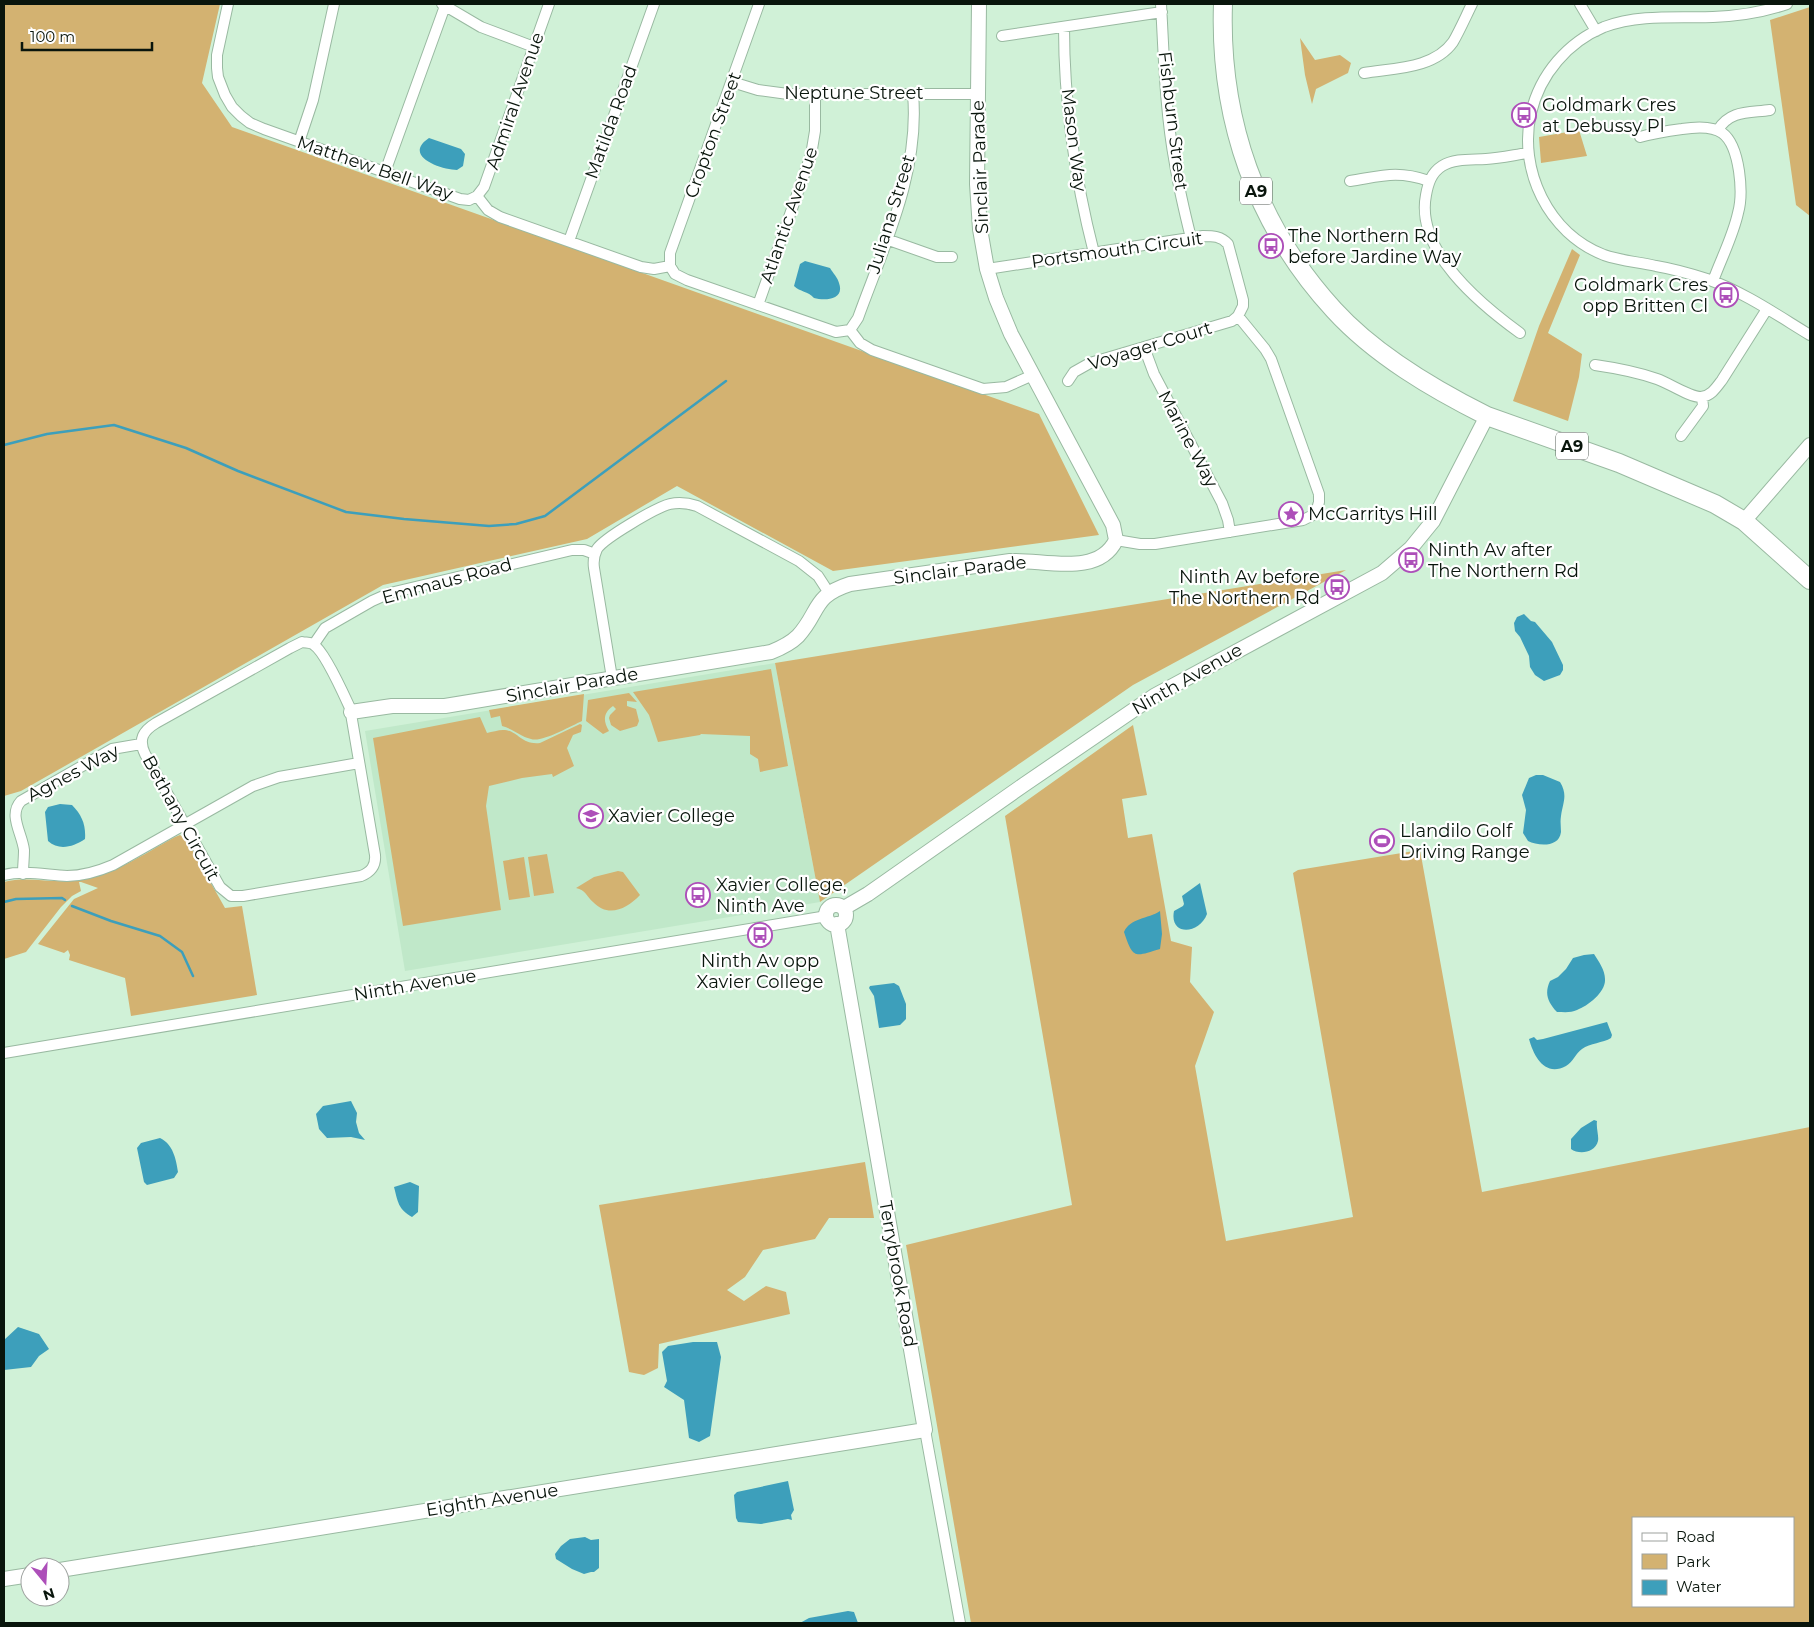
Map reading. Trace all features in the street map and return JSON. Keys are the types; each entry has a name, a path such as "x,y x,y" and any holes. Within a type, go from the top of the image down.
{"highway":[{"name":"A9","path":"1223,4 1225,64 1229,98 1250,178 1267,214 1291,254 1315,288 1335,310 1358,332 1413,374 1487,416 1638,470 1716,504 1744,521 1810,580"}],"main road":[{"name":"Sinclair Parade","path":"351,712 392,706 445,706 758,654 781,648 797,637 814,609 829,593 850,584 1010,561 1024,560 1077,564 1103,555 1110,550 1116,540 1113,525 1002,314 987,268 978,209 977,94 979,4"},
{"name":"Ninth Avenue","path":"832,920 828,910 832,906 838,905 844,908 868,894 1154,696 1382,573 1411,548 1433,521 1487,416"},
{"path":"1744,521 1810,445"},
{"name":"Terrybrook Road","path":"832,920 925,1430"},
{"name":"Eighth Avenue","path":"70,1568 925,1430"},
{"path":"4,1579 20,1577"}],"street":[{"name":"Matthew Bell Way","path":"228,4 217,55 218,77 232,107 250,123 460,199 469,200 477,196 483,206 493,214 641,267 654,269 670,266"},
{"path":"299,142 313,100 334,4"},
{"name":"Admiral Avenue","path":"477,196 484,187 549,4"},
{"name":"Matilda Road","path":"569,241 654,4"},
{"name":"Cropton Street","path":"670,266 670,253 759,4"},
{"path":"1364,72 1418,64 1440,55 1453,41 1472,4"},
{"path":"1580,4 1596,31"},
{"path":"1788,4 1724,17 1632,20 1612,24 1596,31 1568,50 1543,80 1530,114 1528,153 1534,182 1545,204 1560,224 1582,242 1601,253 1615,258 1679,270 1713,281 1768,309 1810,336"},
{"path":"385,172 444,5 481,27 534,47"},
{"path":"1002,36 1162,8"},
{"name":"Fishburn Street","path":"1162,8 1165,75 1171,139 1191,238"},
{"name":"Mason Way","path":"1064,26 1074,162 1094,253"},
{"name":"Neptune Street","path":"732,82 772,93 977,94"},
{"name":"Atlantic Avenue","path":"758,305 811,155 816,131 815,94"},
{"name":"Juliana Street","path":"850,330 858,318 908,174 913,135 913,94"},
{"path":"1718,130 1722,123 1731,116 1770,110"},
{"path":"1640,138 1658,132 1697,126 1709,127 1718,130 1728,139 1735,152 1741,195 1737,218 1713,281"},
{"path":"1520,333 1476,299 1457,278 1441,256 1428,230 1424,216 1424,204 1429,181 1437,170 1450,162 1528,153"},
{"path":"1350,181 1409,174 1429,181"},
{"name":"Portsmouth Circuit","path":"987,268 1216,236 1228,244 1243,300 1243,306 1238,316"},
{"path":"886,240 937,257 952,257"},
{"path":"670,266 675,274 681,278 836,332 850,330 860,343 872,350 983,388 1006,387 1033,375"},
{"path":"1595,364 1645,375 1702,397 1710,393 1722,380 1768,309"},
{"path":"1116,540 1148,544 1303,520 1315,513 1319,502 1318,494 1271,359 1238,316"},
{"name":"Voyager Court","path":"1068,381 1074,372 1090,363 1232,321 1238,316"},
{"name":"Marine Way","path":"1144,347 1154,374 1222,503 1230,532"},
{"path":"1681,436 1703,406 1702,397"},
{"path":"612,678 594,568 595,554 606,539 655,510 671,504 697,506 799,561 818,576 829,593"},
{"name":"Emmaus Road","path":"314,644 325,628 390,593 572,550 584,550 595,554"},
{"name":"Bethany Circuit","path":"306,642 314,644 320,651 339,685 351,712 375,859 371,870 365,875 243,896 231,896 220,887 145,754 141,744 144,733 156,723 298,643 306,642"},
{"name":"Agnes Way","path":"23,874 24,848 15,815 16,808 21,801 112,749 141,744"},
{"path":"4,875 68,876 97,871 244,791 270,780 360,763"},
{"name":"Ninth Avenue","path":"4,1053 832,920"},
{"name":"Terrybrook Road","path":"925,1430 960,1623"}],"shaded area":[{"name":"Xavier College","path":"775,663 820,902 405,971 365,731"}],"green space":[{"path":"4,4 220,4 202,83 232,127 1039,414 1099,535 833,571 677,486 587,539 383,585 21,791 4,796"},
{"path":"1810,7 1810,216 1796,205 1770,20"},
{"path":"1300,38 1315,60 1340,55 1351,63 1348,73 1316,89 1312,104 1305,75"},
{"path":"1579,130 1587,156 1541,163 1539,137"},
{"path":"1572,249 1580,255 1548,333 1582,354 1579,377 1568,421 1513,401 1539,326"},
{"path":"1346,570 1133,685 820,902 775,663"},
{"path":"771,669 788,766 760,772 758,759 750,754 750,736 701,734 658,742 649,715 633,692"},
{"path":"629,693 637,702 627,701 627,706 636,709 639,721 637,726 620,731 611,725 609,718 616,709 613,706 607,711 605,717 609,731 603,734 586,721 588,700"},
{"path":"584,694 582,721 542,739 531,739 502,726 500,716 491,718 489,710"},
{"path":"480,717 487,733 501,730 508,731 523,740 533,743 540,743 580,724 582,725 581,732 573,735 567,748 574,766 553,777 552,774 522,778 489,786 486,806 501,910 403,926 373,738"},
{"path":"1133,725 1147,795 1122,799 1128,838 1152,834 1171,941 1192,947 1190,982 1214,1012 1195,1066 1226,1241 1353,1217 1293,873 1298,870 1420,850 1482,1192 1810,1127 1810,1623 971,1623 906,1245 1072,1205 1005,816"},
{"path":"180,835 186,839 225,908 242,906 257,995 131,1016 125,978 69,960 68,950 64,953 38,944 74,899 98,888 81,882 79,882 81,891 72,896 61,907 26,952 4,959 4,882 13,880 73,881 87,879 126,864"},
{"path":"547,854 554,893 534,896 528,857"},
{"path":"524,857 530,897 509,900 503,861"},
{"path":"618,871 623,872 640,895 623,908 611,911 605,910 593,902 582,890 576,888 594,877"},
{"path":"865,1162 874,1218 829,1218 815,1239 763,1250 745,1277 727,1290 744,1301 766,1286 786,1292 790,1314 659,1344 658,1368 644,1375 629,1372 599,1205"}],"water":[{"path":"429,138 461,149 465,154 463,166 457,170 442,168 427,161 420,151 422,145"},
{"path":"805,261 830,268 839,283 840,289 837,296 828,299 814,298 794,286 800,264"},
{"path":"1524,614 1531,621 1535,622 1552,642 1563,665 1560,675 1544,681 1535,675 1530,667 1529,656 1515,631 1514,623 1517,617"},
{"path":"1543,775 1560,782 1564,791 1559,837 1552,843 1542,845 1528,841 1523,833 1526,810 1522,795 1529,778"},
{"path":"60,804 72,805 81,816 85,829 85,839 66,847 57,846 48,841 45,812 48,807"},
{"path":"1200,883 1207,914 1198,926 1186,930 1180,928 1176,925 1174,911 1183,906 1182,896"},
{"path":"1160,911 1162,934 1160,949 1145,954 1136,954 1132,951 1124,932 1135,921"},
{"path":"1594,954 1604,972 1605,984 1603,989 1596,998 1581,1008 1572,1012 1557,1012 1551,1005 1547,994 1550,981 1558,977 1566,969 1573,958"},
{"path":"894,983 899,986 906,1004 906,1019 900,1025 879,1028 874,996 869,988 870,986"},
{"path":"1607,1022 1612,1035 1611,1038 1585,1047 1566,1066 1559,1069 1546,1067 1537,1058 1529,1039 1534,1037 1537,1040 1543,1039"},
{"path":"351,1101 357,1113 356,1122 359,1133 365,1140 351,1137 327,1138 319,1129 316,1114 323,1106"},
{"path":"1594,1120 1597,1121 1598,1141 1594,1148 1586,1152 1578,1152 1571,1149 1571,1139 1581,1128"},
{"path":"160,1138 171,1148 178,1172 174,1178 147,1185 144,1182 137,1148 141,1143"},
{"path":"410,1182 419,1186 418,1212 412,1217 401,1208 394,1187"},
{"path":"18,1327 39,1334 49,1349 39,1356 31,1367 4,1370 4,1340"},
{"path":"693,1342 717,1342 721,1357 710,1436 699,1442 689,1438 684,1400 664,1387 667,1381 662,1352 668,1346"},
{"path":"788,1481 794,1510 791,1515 792,1520 788,1519 761,1524 738,1522 734,1495 737,1492"},
{"path":"585,1537 591,1540 599,1539 599,1568 594,1572 584,1574 556,1559 555,1554 570,1539"},
{"path":"848,1611 854,1612 858,1623 800,1623 809,1618"}],"waterway":[{"path":"4,445 47,434 114,425 186,448 238,471 346,512 489,526 516,524 545,516 726,381"},
{"path":"4,902 16,899 62,898 65,900"},
{"path":"72,906 111,921 160,936 182,952 193,976"}],"place":[{"name":"Goldmark Cres at Debussy Pl","path":"1524,115"},
{"name":"The Northern Rd before Jardine Way","path":"1271,246"},
{"name":"Goldmark Cres opp Britten Cl","path":"1726,295"},
{"name":"McGarritys Hill","path":"1291,514"},
{"name":"Ninth Av after The Northern Rd","path":"1411,560"},
{"name":"Ninth Av before The Northern Rd","path":"1337,587"},
{"name":"Xavier College","path":"591,816"},
{"name":"Llandilo Golf Driving Range","path":"1382,841"},
{"name":"Xavier College, Ninth Ave","path":"698,895"},
{"name":"Ninth Av opp Xavier College","path":"760,935"}]}
